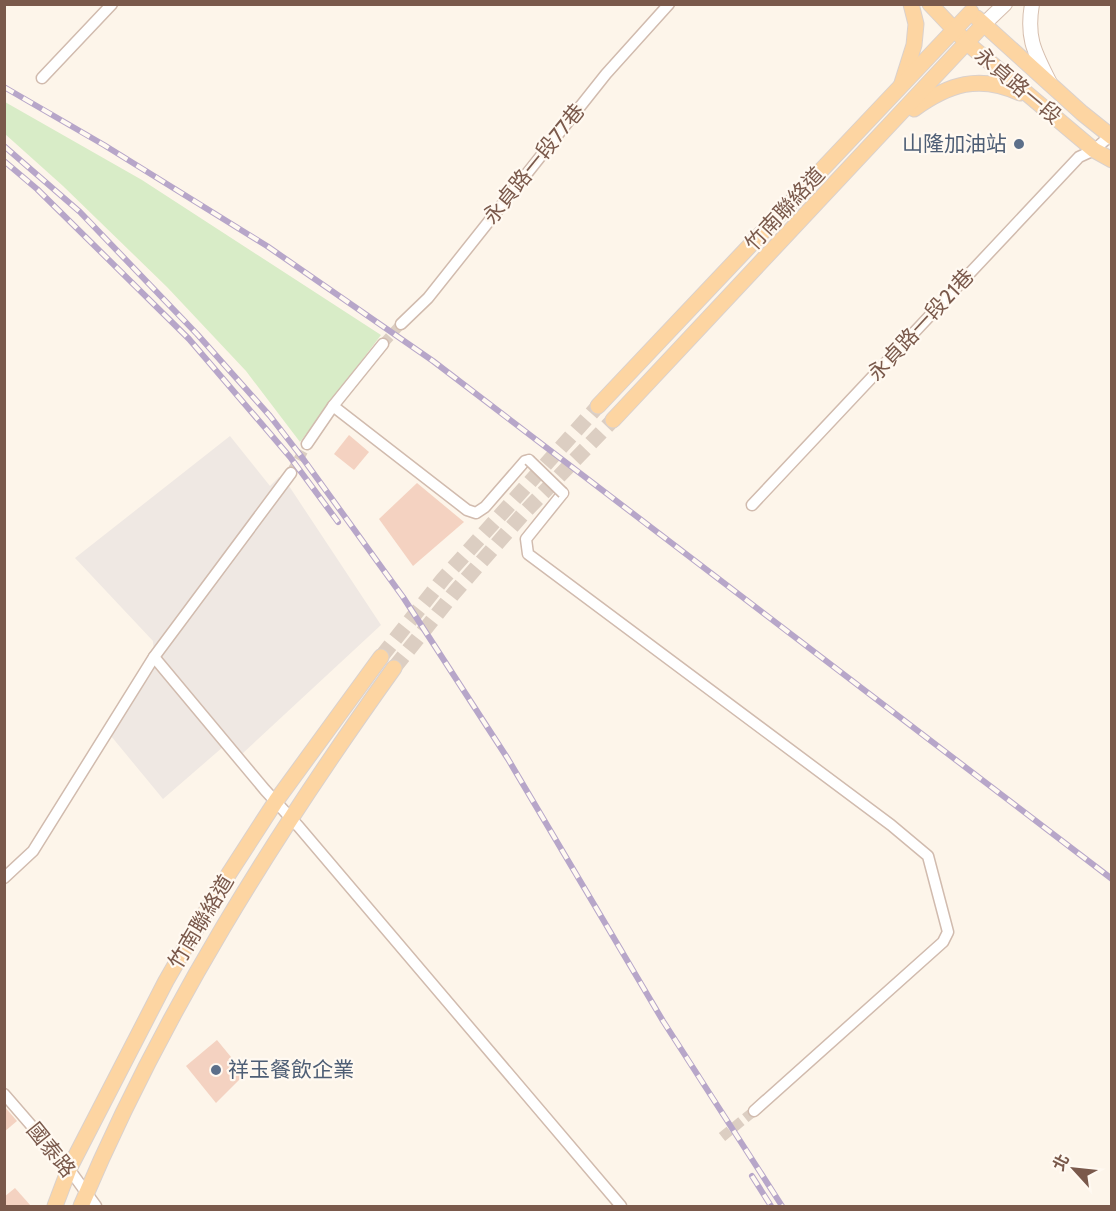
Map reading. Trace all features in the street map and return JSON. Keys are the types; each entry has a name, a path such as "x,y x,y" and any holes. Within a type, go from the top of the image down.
{"main road":[{"path":"901,85 914,45 916,24 911,4"},
{"name":"永貞路一段","path":"930,4 967,43 1094,150 1112,159"},
{"path":"983,25 1005,4"},
{"path":"1032,4 1029,25 1034,50 1051,85"},
{"name":"竹南聯絡道","path":"598,406 954,30 971,7"},
{"name":"永貞路一段","path":"971,7 983,25 1111,135"},
{"name":"竹南聯絡道","path":"612,420 983,25"},
{"path":"885,130 933,96 964,84 983,83 1004,86 1034,99"},
{"path":"1094,150 1112,166"},
{"name":"竹南聯絡道","path":"55,1206 69,1169 166,981 219,889 276,801 381,657"},
{"name":"竹南聯絡道","path":"88,1203 133,1095 189,985 261,864 336,749 394,668"}],"street":[{"path":"42,78 112,4"},
{"name":"永貞路一段77巷","path":"401,324 428,298 606,74 669,4"},
{"name":"永貞路一段21巷","path":"752,505 1078,157 1094,150 1111,135"},
{"path":"307,444 333,406 383,344"},
{"path":"333,406 467,510 476,513 485,507 525,461 529,460 563,493 525,539 528,554 872,811 928,856 948,932 943,942 754,1111"},
{"path":"4,878 33,851 154,657 291,473"},
{"path":"154,657 621,1206"},
{"name":"國泰路","path":"4,1094 69,1169 88,1203"}],"shaded area":[{"path":"230,436 270,486 279,477 289,486 381,625 242,754 231,740 163,799 111,736 155,667 153,641 75,558"}],"green space":[{"path":"5,102 142,180 381,335 300,442 246,371 167,287 63,186 5,134"}],"building":[{"path":"349,435 369,452 354,470 334,454"},
{"path":"417,483 464,522 413,566 379,519"},
{"name":"祥玉餐飲企業","path":"217,1040 245,1074 216,1103 186,1066"},
{"path":"4,1106 17,1121 4,1132"},
{"path":"15,1188 31,1206 4,1206 4,1197"}],"tunnel":[{"path":"383,344 401,324"},
{"path":"381,657 443,579 598,406"},
{"path":"394,668 454,593 523,514 613,420"},
{"path":"291,473 307,444"},
{"path":"722,1137 754,1111"}],"railway":[{"path":"4,87 104,145 267,246 433,361 1112,879"},
{"path":"4,146 80,212 197,334 270,416 301,456 403,597 508,759 663,1021 782,1206"},
{"path":"4,161 37,189 189,339 290,457 338,522"},
{"path":"752,1176 771,1206"}],"place":[{"name":"山隆加油站","path":"1019,144"},
{"name":"祥玉餐飲企業","path":"216,1070"}]}
